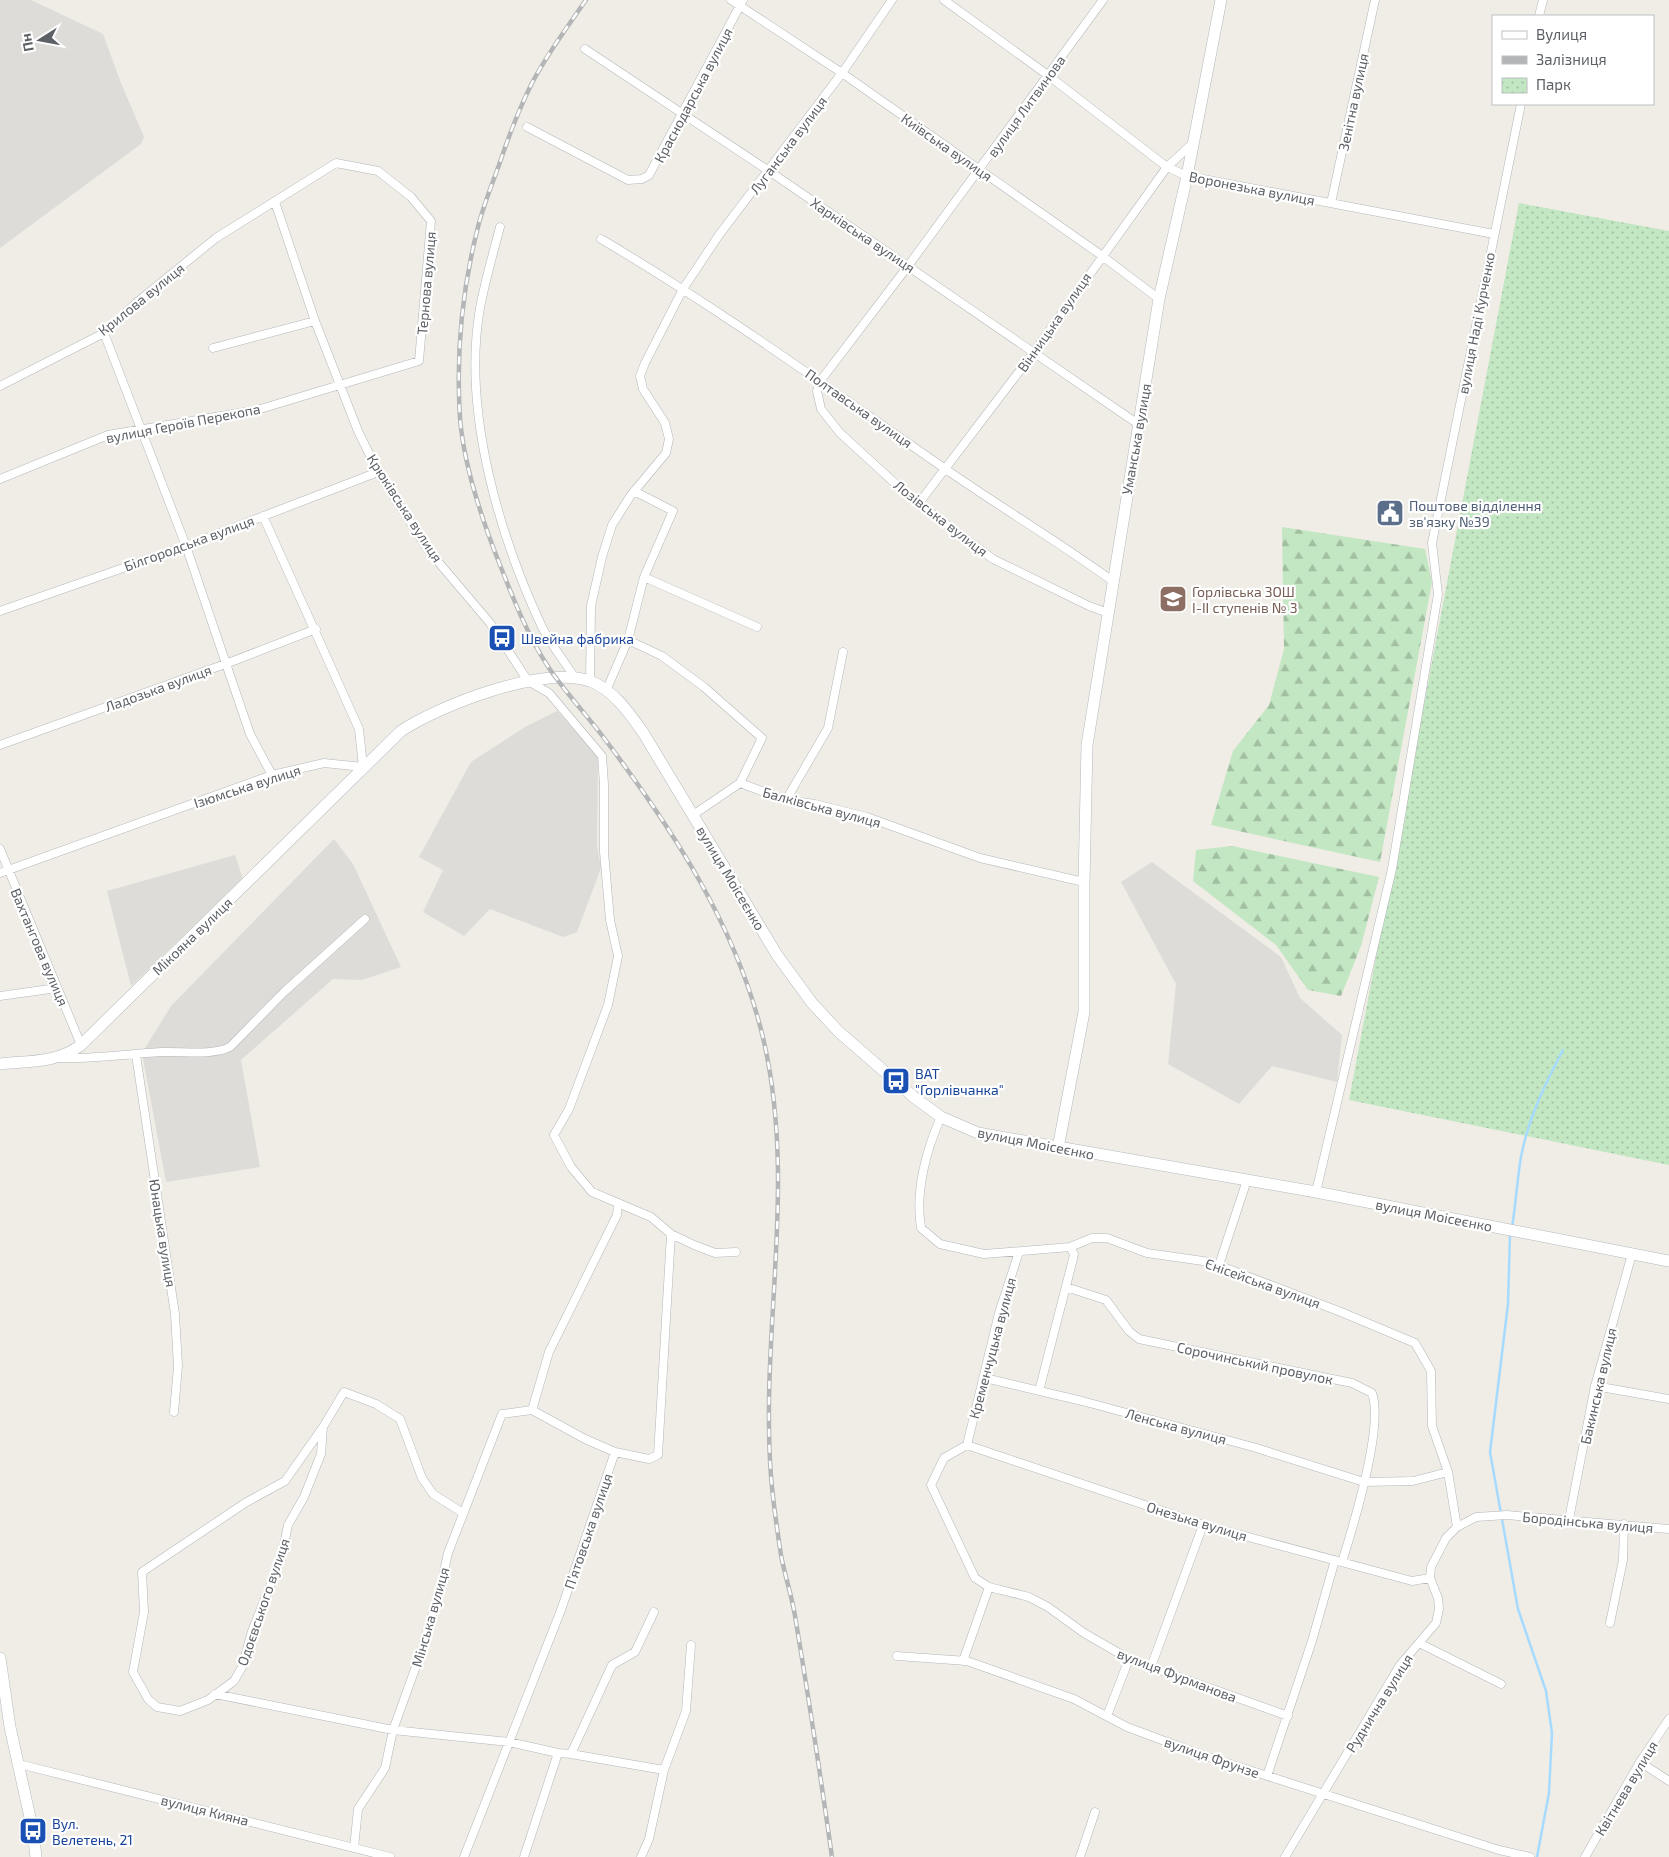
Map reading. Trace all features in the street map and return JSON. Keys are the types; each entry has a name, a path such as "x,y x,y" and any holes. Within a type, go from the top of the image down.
{"street":[{"name":"Київська вулиця","path":"731,0 741,3 842,73 1160,298"},
{"name":"Луганська вулиця","path":"590,682 591,606 602,557 612,525 634,491 666,453 669,439 665,424 642,388 640,376 645,363 683,289 719,235 842,73 892,0"},
{"name":"Воронезька вулиця","path":"944,0 1049,76 1166,167 1187,176 1494,234"},
{"name":"вулиця Литвинова","path":"821,380 1049,76 1103,0"},
{"name":"Уманська вулиця","path":"1058,1148 1084,1012 1087,746 1160,298 1187,176 1221,0"},
{"name":"Зенітна вулиця","path":"1331,203 1375,0"},
{"path":"1539,15 1542,0"},
{"name":"Краснодарська вулиця","path":"527,127 628,180 642,179 649,176 684,115 741,3"},
{"name":"Харківська вулиця","path":"585,50 769,171 1138,424"},
{"name":"вулиця Наді Курченко","path":"1316,1192 1392,869 1438,594 1432,543 1520,105"},
{"name":"Вінницька вулиця","path":"919,503 1034,352 1101,255 1166,167 1193,143"},
{"name":"Тернова вулиця","path":"275,202 336,163 378,171 411,197 431,221 419,361 340,386"},
{"name":"Крюківська вулиця","path":"275,202 315,322 340,386 378,472 429,551 490,623 528,681"},
{"name":"Крилова вулиця","path":"0,386 104,333 136,303 216,238 275,202"},
{"path":"363,767 388,742 431,713 448,705 528,681 572,678 543,629 518,570 493,491 479,428 476,369 480,309 500,227"},
{"name":"Полтавська вулиця","path":"601,239 683,289 821,380 945,468 1114,582"},
{"path":"213,348 315,322"},
{"path":"104,333 186,546 228,664 250,734 272,775"},
{"name":"Лозівська вулиця","path":"821,380 817,391 821,409 840,433 919,503 993,559 1089,606 1108,613"},
{"name":"вулиця Героїв Перекопа","path":"0,479 108,435 257,410 340,386"},
{"name":"Білгородська вулиця","path":"0,611 186,546 378,472"},
{"path":"606,691 628,640 644,577 673,511 634,491"},
{"path":"263,516 316,629 359,729 363,767"},
{"path":"644,577 757,627"},
{"name":"Ладозька вулиця","path":"0,745 228,664 316,629"},
{"path":"628,640 662,656 697,682 762,738 740,783 693,814"},
{"path":"786,800 828,728 843,652"},
{"name":"вулиця Моісеєнко","path":"572,678 590,682 606,691 630,714 693,814 777,955 812,1003 839,1032 915,1098 941,1117 978,1132 1058,1148 1316,1192 1632,1254"},
{"path":"528,681 549,693 602,756 604,852 610,920 618,956 608,1006 568,1109 554,1135 571,1167 592,1192 651,1218 671,1234 715,1253 736,1252"},
{"name":"Ізюмська вулиця","path":"4,872 272,775 324,763 363,767"},
{"name":"Мікояна вулиця","path":"0,1064 58,1058 70,1054 81,1045 363,767"},
{"name":"Балківська вулиця","path":"740,783 786,800 815,804 867,816 980,858 1084,882"},
{"name":"Вахтангова вулиця","path":"0,849 4,872 81,1045"},
{"path":"58,1058 96,1059 195,1051 219,1052 230,1047 284,992 365,919"},
{"path":"0,996 57,988"},
{"name":"Юнацька вулиця","path":"136,1055 175,1314 178,1366 174,1412"},
{"name":"Єнісейська вулиця","path":"941,1117 926,1157 919,1214 921,1228 940,1244 984,1254 1019,1252 1049,1247 1070,1247 1092,1238 1107,1238 1147,1253 1219,1265 1415,1343 1431,1371 1432,1426 1448,1472"},
{"path":"1219,1265 1247,1180"},
{"path":"618,1203 617,1215 549,1352 532,1410 585,1439 615,1452 650,1459 658,1455 671,1234"},
{"path":"1039,1391 1074,1254 1070,1247"},
{"name":"Кременчуцька вулиця","path":"967,1445 985,1378 999,1313 1019,1252"},
{"path":"1632,1254 1669,1261"},
{"name":"Бакинська вулиця","path":"1569,1519 1595,1386 1632,1254"},
{"name":"Сорочинський провулок","path":"1066,1287 1106,1300 1129,1331 1139,1339 1352,1383 1372,1393 1374,1417 1364,1482"},
{"name":"Ленська вулиця","path":"985,1378 1253,1447 1364,1482 1413,1481 1448,1472"},
{"path":"1595,1386 1669,1399"},
{"name":"Одоєвського вулиця","path":"323,1427 321,1454 304,1497 288,1525 281,1559 252,1631 242,1667 234,1681 215,1694 180,1711 157,1707 148,1699 133,1672 144,1612 142,1572 245,1503 285,1481 323,1427 344,1392 376,1404 400,1418 422,1478 433,1494 463,1514"},
{"name":"Мінська вулиця","path":"354,1848 358,1809 385,1768 393,1730 420,1658 440,1590 448,1553 502,1414 532,1410"},
{"path":"963,1661 989,1587 975,1578 931,1485 944,1458 967,1445"},
{"name":"Онезька вулиця","path":"967,1445 1203,1525 1412,1581 1430,1578"},
{"name":"П’ятовська вулиця","path":"464,1857 561,1610 615,1452"},
{"path":"1430,1578 1431,1567 1437,1552 1457,1527 1448,1472"},
{"path":"1267,1776 1364,1482"},
{"name":"Бородінська вулиця","path":"1457,1527 1469,1520 1490,1515 1507,1514 1669,1529"},
{"path":"1610,1623 1623,1560 1624,1524"},
{"path":"1151,1667 1203,1525"},
{"name":"Руднична вулиця","path":"1284,1857 1400,1665 1436,1623 1439,1609 1438,1598 1430,1578"},
{"name":"вулиця Фурманова","path":"989,1587 1035,1601 1084,1633 1129,1659 1222,1694 1288,1716"},
{"path":"571,1754 612,1665 635,1652 654,1612"},
{"path":"1419,1643 1501,1684"},
{"path":"641,1857 650,1839 664,1770 686,1711 692,1645"},
{"name":"вулиця Фрунзе","path":"897,1656 963,1661 1074,1699 1127,1726 1205,1756 1499,1850 1530,1857"},
{"path":"0,1658 10,1727 34,1831 36,1857"},
{"path":"1107,1716 1129,1659"},
{"path":"215,1694 393,1730 509,1742 558,1753 664,1770"},
{"name":"Квітнева вулиця","path":"1585,1857 1640,1762 1669,1719"},
{"path":"524,1857 558,1753"},
{"path":"1640,1762 1669,1781"},
{"name":"вулиця Кияна","path":"19,1764 354,1848 369,1855 390,1857"},
{"path":"1080,1857 1095,1812"}],"shaded area":[{"path":"0,0 31,0 103,34 144,137 141,144 0,248"},
{"path":"557,711 598,756 597,845 601,868 577,932 563,937 490,909 464,936 423,912 443,870 419,857 471,762 525,727"},
{"path":"334,839 353,864 401,967 362,980 333,979 241,1060 260,1167 166,1182 142,1053 171,1006"},
{"path":"235,855 243,879 131,986 107,891"},
{"path":"1152,862 1281,957 1300,998 1342,1035 1337,1082 1272,1066 1239,1104 1168,1064 1176,984 1121,882"}],"green space":[{"path":"1519,203 1669,231 1669,1165 1349,1100"},
{"path":"1282,527 1425,549 1432,582 1380,862 1211,825 1233,751 1269,705 1284,649"},
{"path":"1232,846 1379,877 1361,946 1341,996 1308,990 1276,945 1193,881 1196,850"}],"waterway":[{"path":"1512,1227 1521,1157 1528,1129 1544,1089 1563,1050"},
{"path":"1510,1234 1508,1304 1490,1452 1518,1609 1546,1691 1552,1733 1549,1793 1537,1857"}],"railway":[{"path":"586,0 551,51 527,93 510,134 479,223 467,277 461,324 459,395 462,437 470,476 481,514 517,608 529,633 555,677 630,773 700,882 738,959 764,1042 773,1097 778,1205 770,1367 771,1476 781,1555 795,1613 832,1857"}],"place":[{"name":"Поштове відділення зв'язку №39","path":"1390,513"},
{"name":"Горлівська ЗОШ І-ІІ ступенів № 3","path":"1173,599"},
{"name":"Швейна фабрика","path":"502,638"},
{"name":"ВАТ \"Горлівчанка\"","path":"896,1081"},
{"name":"Вул. Велетень, 21","path":"33,1831"}]}
